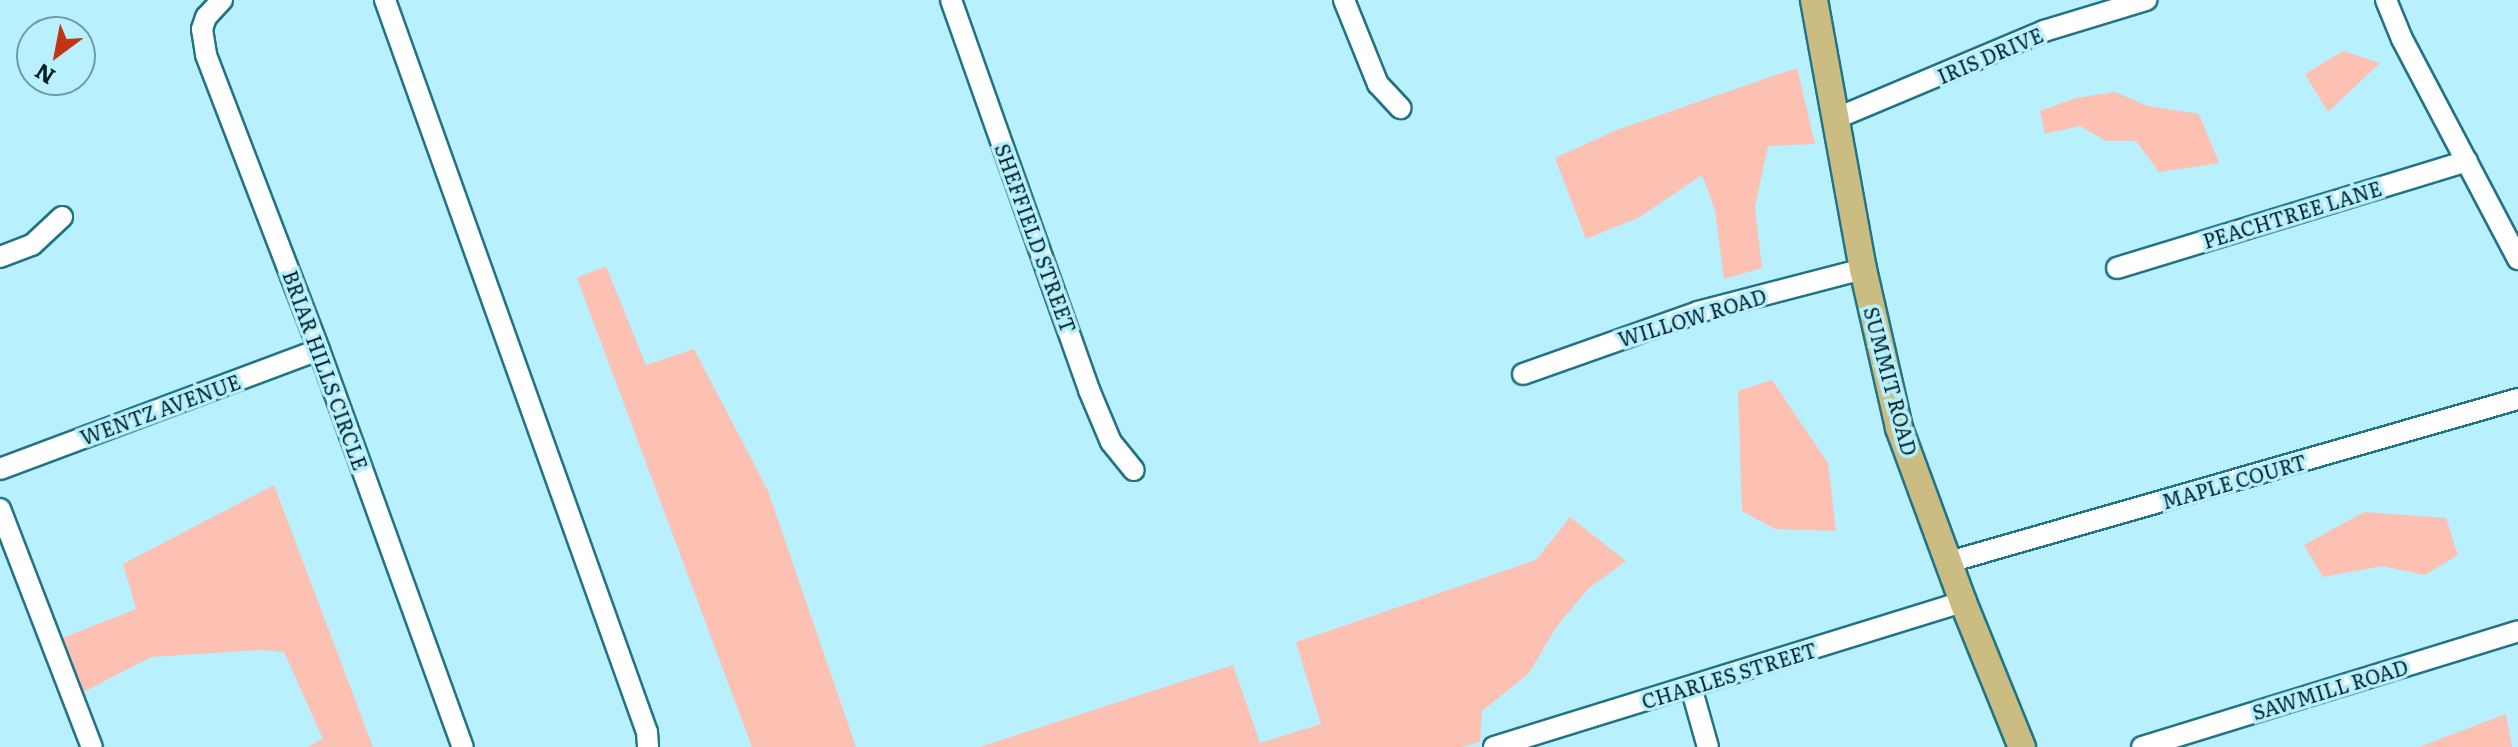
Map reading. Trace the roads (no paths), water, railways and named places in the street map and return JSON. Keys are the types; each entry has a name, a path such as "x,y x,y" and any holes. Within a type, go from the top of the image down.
{"main road":[{"name":"SUMMIT ROAD","path":"1814,0 1863,269 1899,428 1963,602 2022,747"}],"street":[{"name":"BRIAR HILLS CIRCLE","path":"222,0 206,17 202,42 319,350 463,747"},
{"path":"385,0 647,732 648,747"},
{"name":"SHEFFIELD STREET","path":"951,0 1092,395 1111,442 1134,470"},
{"path":"1344,0 1378,84 1400,108"},
{"name":"IRIS DRIVE","path":"1837,118 2044,31 2146,0"},
{"path":"2386,0 2402,39 2518,259"},
{"name":"PEACHTREE LANE","path":"2117,268 2467,161"},
{"path":"0,257 32,245 62,217"},
{"name":"WILLOW ROAD","path":"1523,374 1698,312 1863,269"},
{"name":"WENTZ AVENUE","path":"0,469 319,350"},
{"name":"MAPLE COURT","path":"1949,562 2518,399"},
{"path":"0,509 92,747"},
{"name":"CHARLES STREET","path":"1494,747 1963,602"},
{"name":"SAWMILL ROAD","path":"2142,747 2518,631"},
{"path":"1691,687 1708,747"}]}
